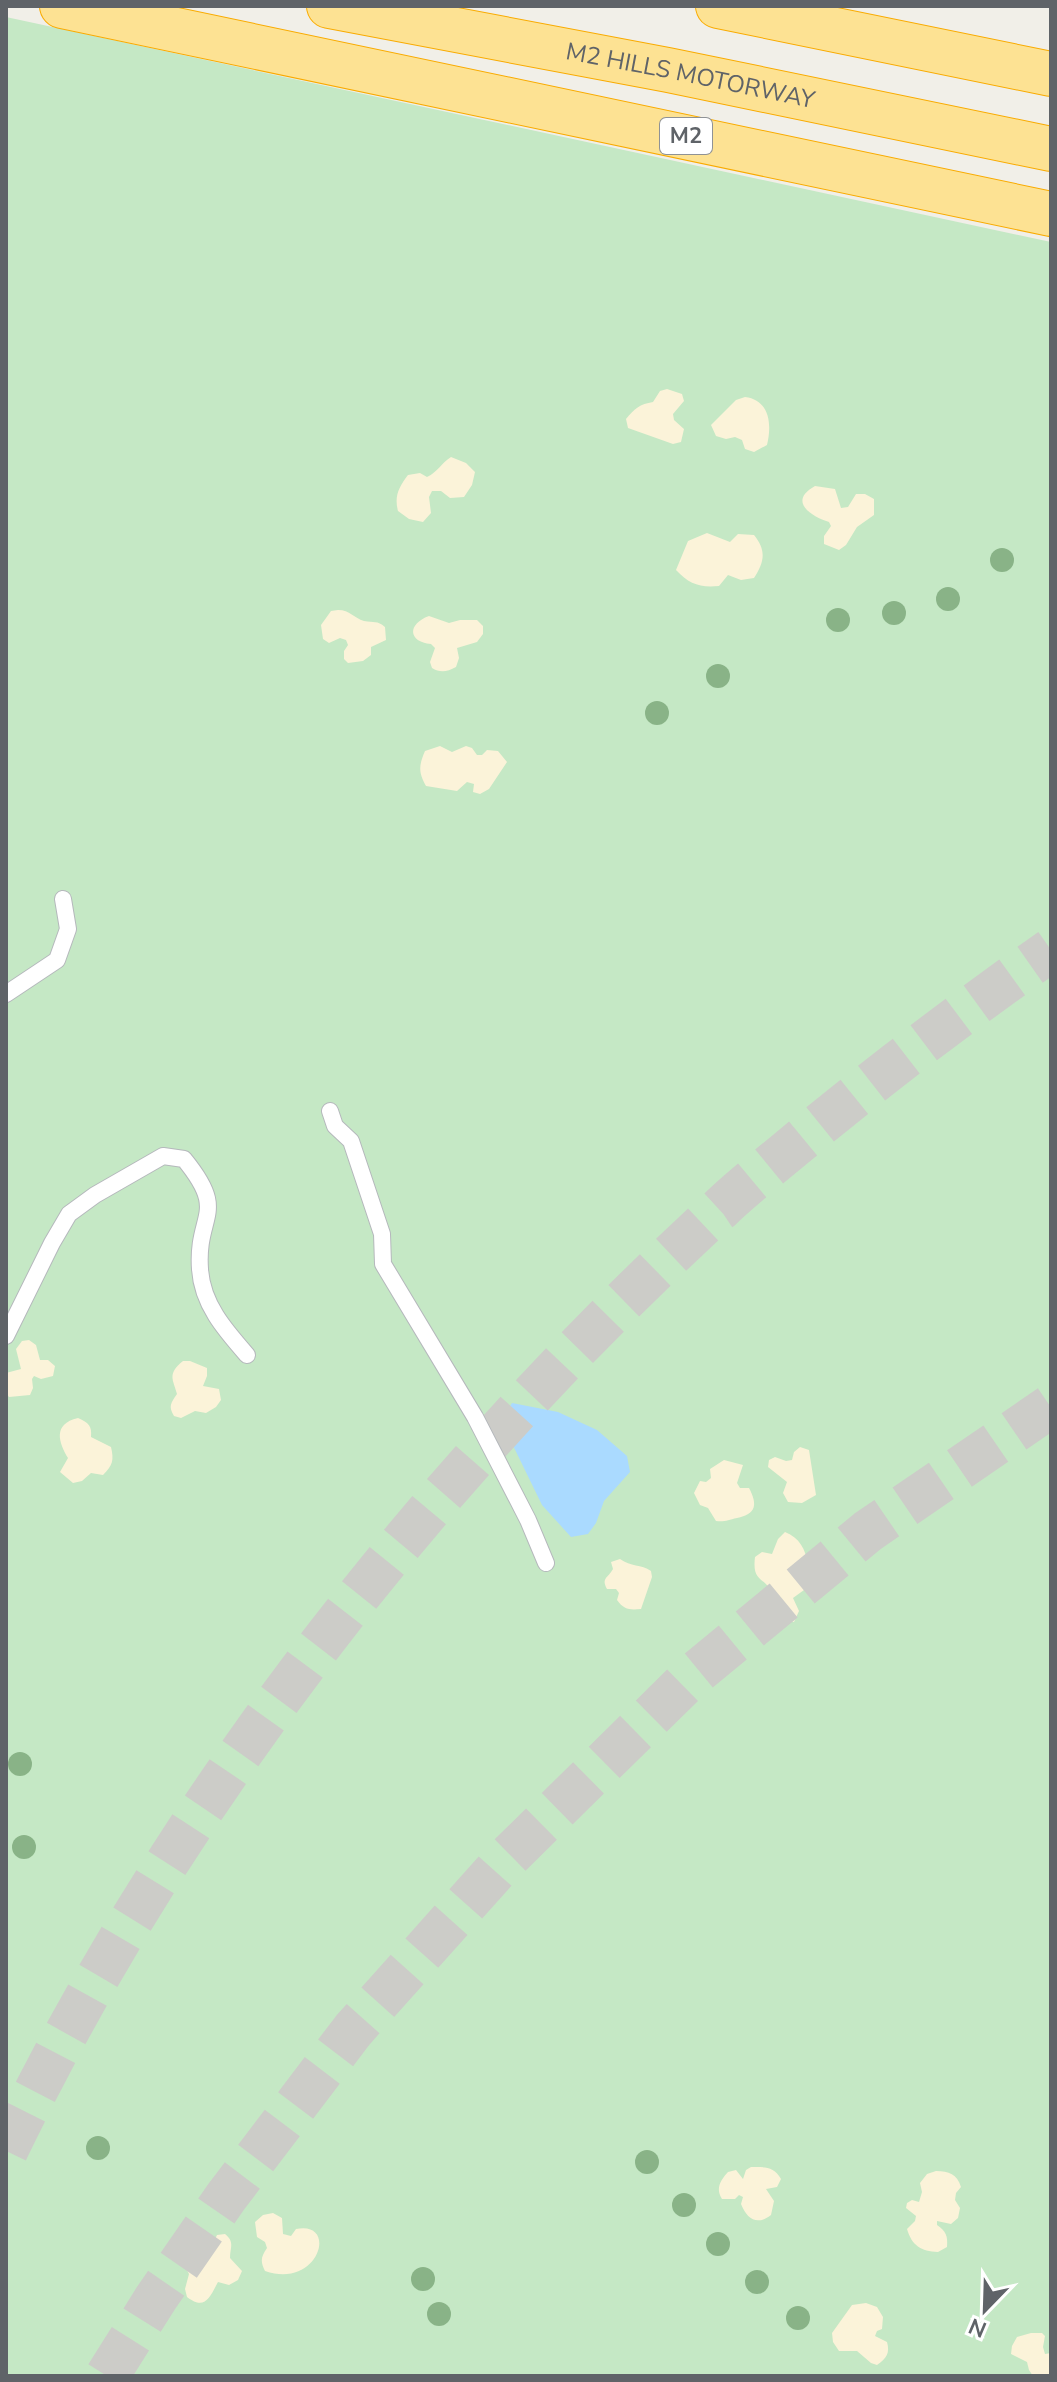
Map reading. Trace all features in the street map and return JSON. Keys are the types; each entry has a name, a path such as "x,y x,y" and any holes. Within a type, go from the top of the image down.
{"highway":[{"name":"M2","path":"62,6 1051,214"},
{"name":"M2 HILLS MOTORWAY","path":"329,6 668,70 1051,149"},
{"path":"718,7 1051,74"}],"lane":[{"path":"6,994 57,960 68,929 63,899"},
{"path":"330,1111 335,1126 351,1141 382,1234 383,1264 475,1417 528,1520 546,1563"},
{"path":"6,1336 69,1214 95,1195 163,1156 184,1159 203,1182 210,1205 202,1240 200,1270 206,1300 225,1330 247,1355"}],"green space":[{"path":"6,17 1051,242 1051,2376 6,2376"}],"sand":[{"path":"667,389 682,394 684,401 673,414 674,420 684,429 681,442 673,444 628,428 626,419 644,404 653,402 660,391"},
{"path":"745,397 760,403 769,422 767,445 754,452 745,449 742,440 735,437 726,439 716,436 711,425 736,400"},
{"path":"451,457 466,463 475,472 472,485 464,497 450,498 441,491 432,491 429,497 431,513 423,522 409,519 398,511 398,492 408,475 420,473 427,477"},
{"path":"815,486 835,489 841,508 848,507 856,494 865,494 874,499 874,515 857,527 846,545 839,550 824,544 824,536 831,526 829,522 809,512 803,502 803,497"},
{"path":"707,533 730,542 738,534 754,535 763,556 754,578 741,580 728,575 719,586 706,586 690,582 681,575 676,570 688,541"},
{"path":"338,610 385,627 386,640 371,647 371,655 363,661 348,663 344,659 348,645 346,640 340,638 329,643 323,639 321,625 331,611"},
{"path":"429,616 449,623 477,620 483,626 483,634 477,642 457,648 459,658 453,669 441,671 432,668 430,662 435,648 414,636 417,623"},
{"path":"440,746 452,752 466,746 477,755 487,750 498,751 507,762 489,789 480,794 473,792 474,784 467,782 457,791 426,786 421,772 423,756 425,751"},
{"path":"29,1340 36,1345 40,1360 48,1360 55,1366 53,1376 41,1379 34,1376 30,1395 9,1397 6,1393 6,1373 21,1369 16,1349 22,1341"},
{"path":"183,1361 207,1368 203,1386 219,1389 221,1400 206,1413 195,1411 181,1418 174,1416 171,1407 177,1394 173,1373"},
{"path":"78,1418 89,1425 91,1437 111,1447 112,1459 103,1475 91,1473 82,1481 73,1483 60,1472 68,1458 60,1435 64,1425"},
{"path":"800,1447 809,1450 816,1495 802,1503 788,1502 783,1493 787,1482 768,1467 769,1460 775,1457 792,1460 794,1452"},
{"path":"724,1460 743,1465 737,1483 740,1488 749,1488 754,1508 743,1516 716,1521 708,1508 700,1505 694,1493 700,1481 706,1482 711,1478 710,1469"},
{"path":"785,1532 801,1545 808,1564 799,1574 804,1590 793,1598 799,1611 794,1622 775,1612 769,1599 772,1592 757,1575 754,1565 755,1557 762,1552 772,1554 778,1539"},
{"path":"620,1559 651,1571 652,1577 641,1609 625,1608 617,1600 619,1593 616,1589 607,1589 605,1585 613,1569 611,1562"},
{"path":"751,2167 772,2169 781,2179 777,2187 766,2189 774,2201 771,2215 761,2220 746,2214 741,2204 743,2197 722,2199 719,2191 721,2181 728,2172 736,2170 743,2179 746,2170"},
{"path":"936,2171 952,2174 961,2187 955,2200 960,2208 958,2218 951,2224 937,2221 947,2240 947,2247 938,2252 922,2249 912,2240 907,2229 916,2216 906,2208 912,2200 919,2202 922,2192 920,2183 927,2174"},
{"path":"273,2213 282,2218 283,2234 291,2236 296,2229 309,2229 317,2234 317,2254 310,2264 299,2271 284,2274 263,2268 263,2254 267,2248 265,2242 257,2237 255,2222 263,2215"},
{"path":"225,2234 231,2242 230,2258 242,2271 238,2280 229,2285 218,2282 206,2300 193,2301 187,2297 185,2289 189,2274 179,2249 185,2241 193,2238 206,2252 217,2235"},
{"path":"866,2303 877,2307 883,2317 882,2329 875,2336 887,2342 888,2352 877,2365 857,2351 839,2351 833,2342 832,2333 852,2305"},
{"path":"1031,2333 1045,2336 1043,2347 1045,2354 1051,2353 1051,2376 1033,2376 1027,2362 1011,2354 1017,2337"}],"water":[{"path":"512,1403 558,1412 597,1430 627,1456 630,1472 604,1501 588,1534 571,1537 542,1505 501,1421"}],"tunnel":[{"path":"6,2151 73,2020 148,1892 231,1768 319,1647 413,1530 511,1418 614,1311 729,1201 888,1070 1051,950"},
{"path":"107,2376 226,2197 353,2030 505,1860 692,1676 868,1531 1051,1406"}]}
